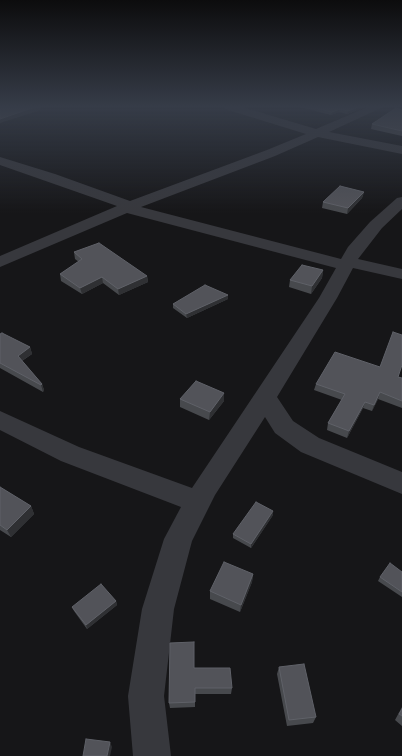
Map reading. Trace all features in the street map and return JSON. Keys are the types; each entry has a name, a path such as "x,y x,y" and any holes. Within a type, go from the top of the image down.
{"street":[{"path":"0,262 128,207 271,153 295,142"},
{"path":"363,142 402,150"},
{"path":"0,161 50,176 128,207 347,263 402,274"},
{"path":"152,756 146,696 158,610 178,539 206,486 241,436 354,251 376,225 402,201"},
{"path":"265,397 284,427 310,445 402,483"},
{"path":"0,420 70,454 198,502"}],"building":[{"path":"340,186 364,192 348,208 323,202"},
{"path":"99,243 147,276 118,289 102,277 80,288 60,274 82,259 74,252"},
{"path":"302,265 323,270 312,286 290,280"},
{"path":"205,285 228,295 186,314 173,304"},
{"path":"393,332 402,335 402,365 398,377 402,378 402,401 380,392 374,405 365,402 349,431 328,423 345,394 316,384 335,352 380,367"},
{"path":"2,333 30,347 18,356 42,384 41,385 0,363 0,334"},
{"path":"196,381 224,393 210,412 180,399"},
{"path":"0,487 31,506 7,530 0,525"},
{"path":"256,502 273,511 251,544 233,534"},
{"path":"224,562 253,574 241,605 210,591"},
{"path":"390,563 402,572 402,592 380,577"},
{"path":"101,584 116,601 86,625 72,607"},
{"path":"194,642 194,668 230,668 232,688 195,688 195,702 169,703 170,643"},
{"path":"304,664 316,717 289,720 279,667"},
{"path":"402,709 402,716 399,714"},
{"path":"86,739 110,742 107,756 83,756"}]}
